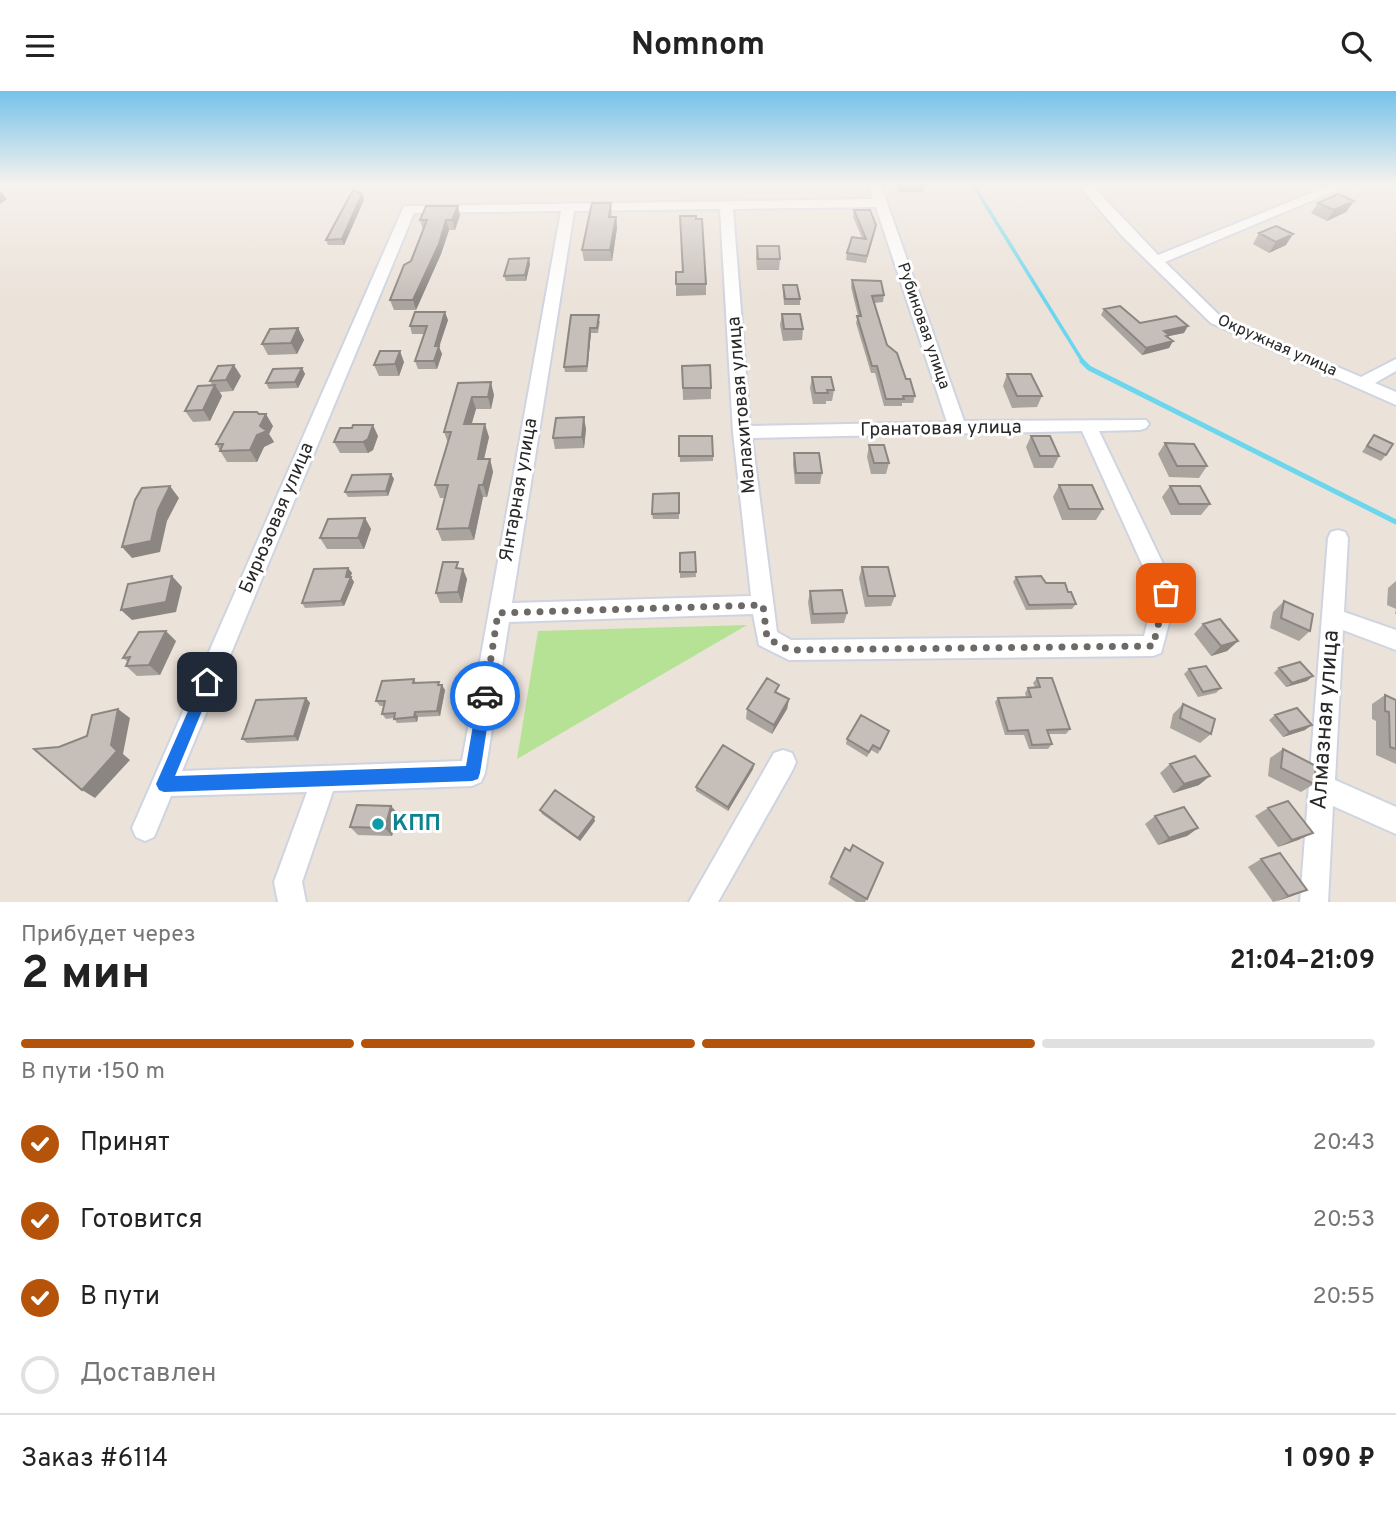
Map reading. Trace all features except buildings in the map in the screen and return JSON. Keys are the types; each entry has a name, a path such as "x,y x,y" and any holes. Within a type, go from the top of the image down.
{"street":[{"name":"Бирюзовая улица","path":"145,828 404,221"},
{"name":"Янтарная улица","path":"472,773 566,221"},
{"name":"Малахитовая улица","path":"727,221 742,432 767,638 789,650 1153,646 1166,593 1088,426"},
{"name":"Рубиновая улица","path":"887,221 958,429"},
{"name":"Окружная улица","path":"1118,221 1216,320 1396,399"},
{"path":"1155,261 1254,221"},
{"path":"1361,383 1396,364"},
{"name":"Гранатовая улица","path":"742,432 1140,424"},
{"name":"Алмазная улица","path":"1314,902 1339,538"},
{"path":"498,613 763,605"},
{"path":"1333,617 1396,640"},
{"path":"703,902 783,762"},
{"path":"164,784 472,773"},
{"path":"292,902 288,882 325,778"},
{"path":"1322,787 1396,821"}],"green space":[{"path":"747,625 517,759 538,631"}],"waterway":[{"path":"995,221 1083,362"},
{"path":"1083,362 1089,368 1396,522"}],"way so far":[{"path":"485,696 498,613 763,605 767,638 789,650 1153,646 1166,593"}],"place":[{"name":"КПП","path":"378,824"}],"route":[{"path":"207,682 164,784 472,773 485,696"}]}
